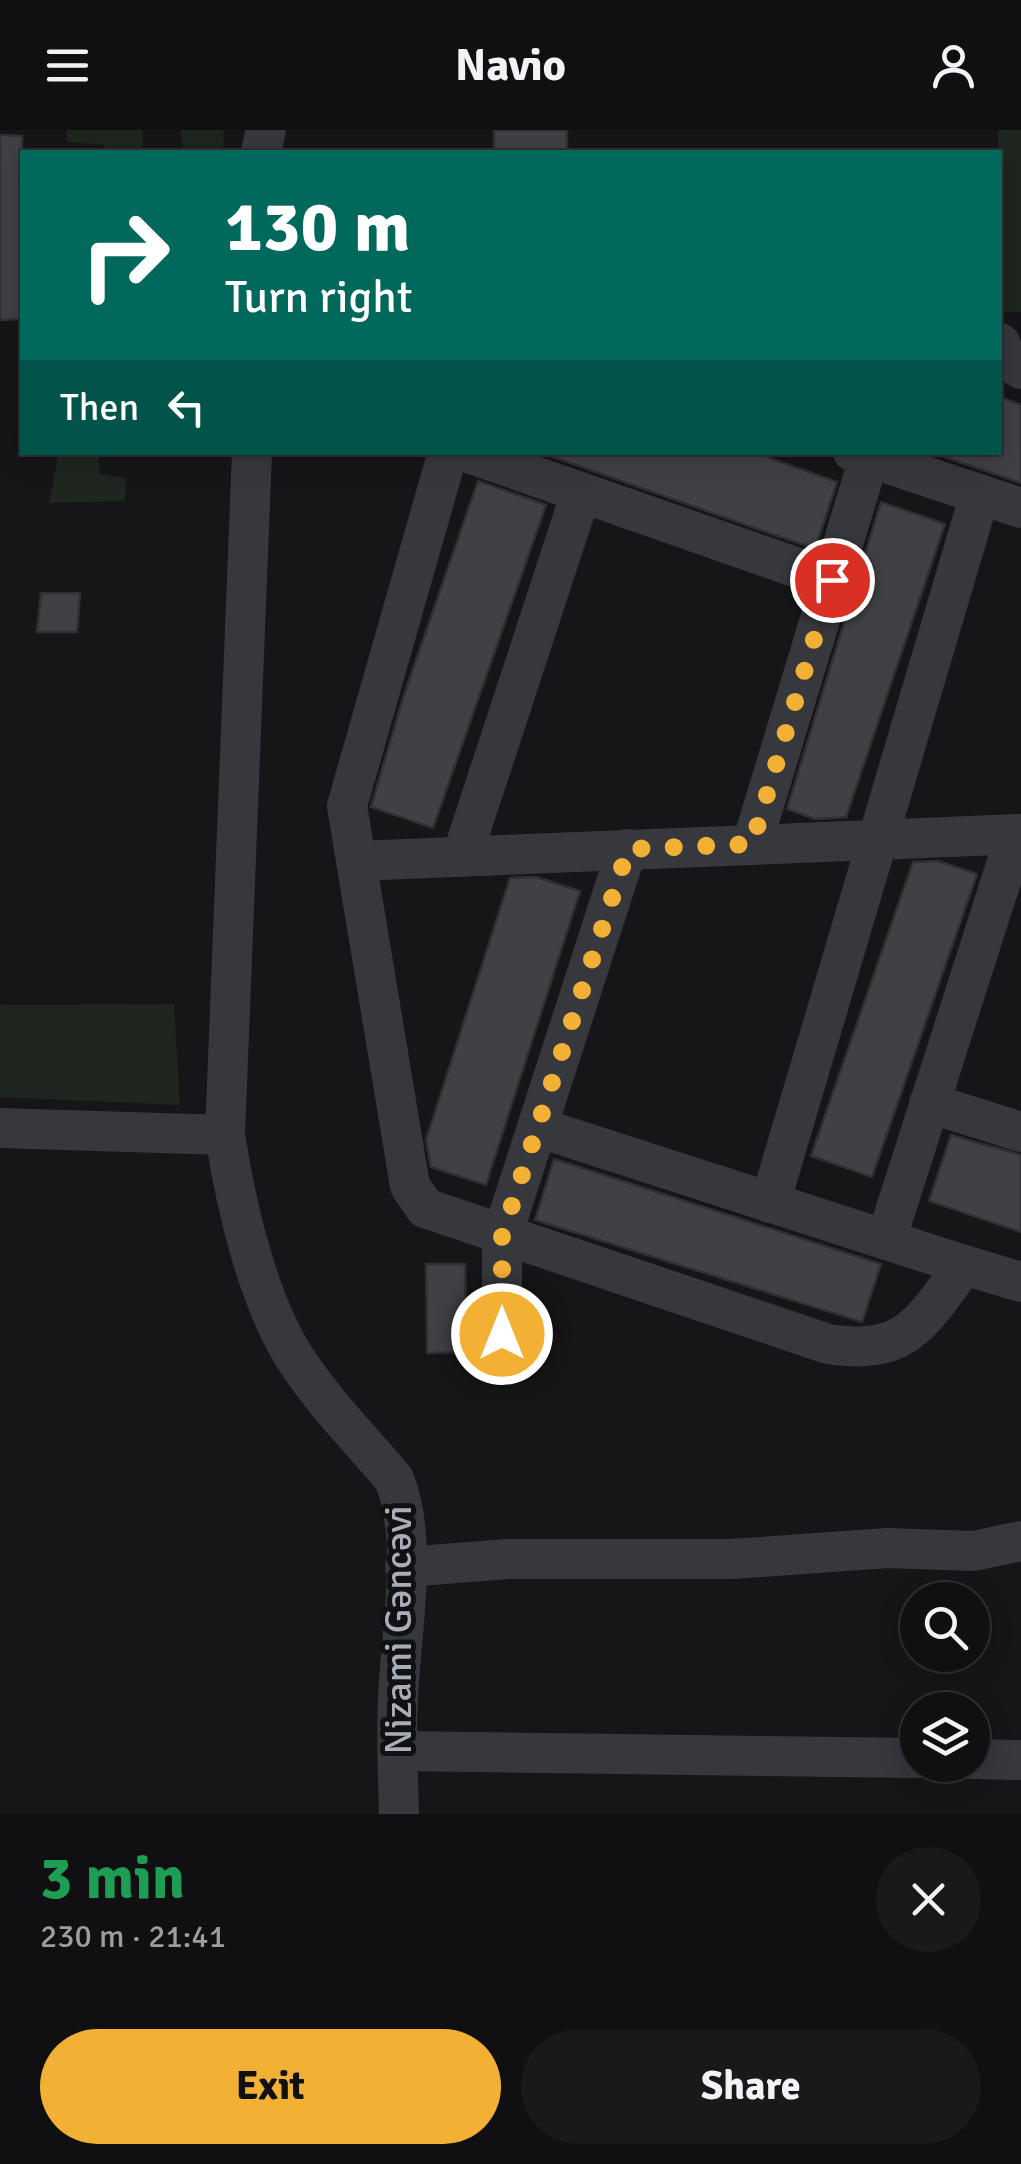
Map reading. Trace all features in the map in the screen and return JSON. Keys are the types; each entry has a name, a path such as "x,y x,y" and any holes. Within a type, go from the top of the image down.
{"street":[{"path":"1002,349 1006,361 1021,370"},
{"name":"Nizami Gəncəvi","path":"252,455 225,1136 244,1230 283,1338 301,1368 394,1479 402,1498 405,1567 399,1814"},
{"path":"447,455 350,793 348,822 410,1186 425,1208 828,1344 854,1348 877,1348 923,1322 964,1266"},
{"path":"474,455 832,580"},
{"path":"752,844 832,580 861,455 1021,508"},
{"path":"462,856 581,493"},
{"path":"770,1203 980,494"},
{"path":"356,862 1019,834 886,1240"},
{"path":"502,1334 502,1236 628,849"},
{"path":"930,1103 1021,1132"},
{"path":"0,1128 225,1136"},
{"path":"537,1128 1021,1282"},
{"path":"405,1567 508,1559 731,1559 888,1548 973,1551 1021,1541"},
{"path":"398,1752 900,1758"},
{"path":"990,1759 1021,1760"}],"shaded area":[{"path":"67,130 143,130 142,150 106,150 104,145 67,142"},
{"path":"180,130 224,130 223,150 184,150"},
{"path":"998,130 1021,130 1021,312 1002,313 1002,150 998,150"},
{"path":"98,455 100,474 126,478 125,501 49,503 58,457"},
{"path":"174,1004 180,1105 0,1097 0,1005"}],"building":[{"path":"494,130 567,130 567,150 494,150"},
{"path":"0,135 22,136 20,319 0,320"},
{"path":"1002,398 1021,405 1021,483 939,455 1002,455"},
{"path":"548,455 761,455 837,482 815,549"},
{"path":"478,481 546,505 433,828 371,807 403,698"},
{"path":"881,502 945,524 846,817 815,819 787,809"},
{"path":"41,593 80,593 77,632 37,632"},
{"path":"938,861 977,874 872,1177 811,1156 913,862"},
{"path":"536,877 580,891 486,1185 431,1167 426,1140 510,878"},
{"path":"951,1135 1021,1155 1021,1232 929,1201"},
{"path":"554,1159 881,1264 862,1322 535,1220"},
{"path":"426,1264 465,1264 466,1352 427,1353"}],"route":[{"path":"502,1334 502,1236 628,849 752,844 832,580"}]}
